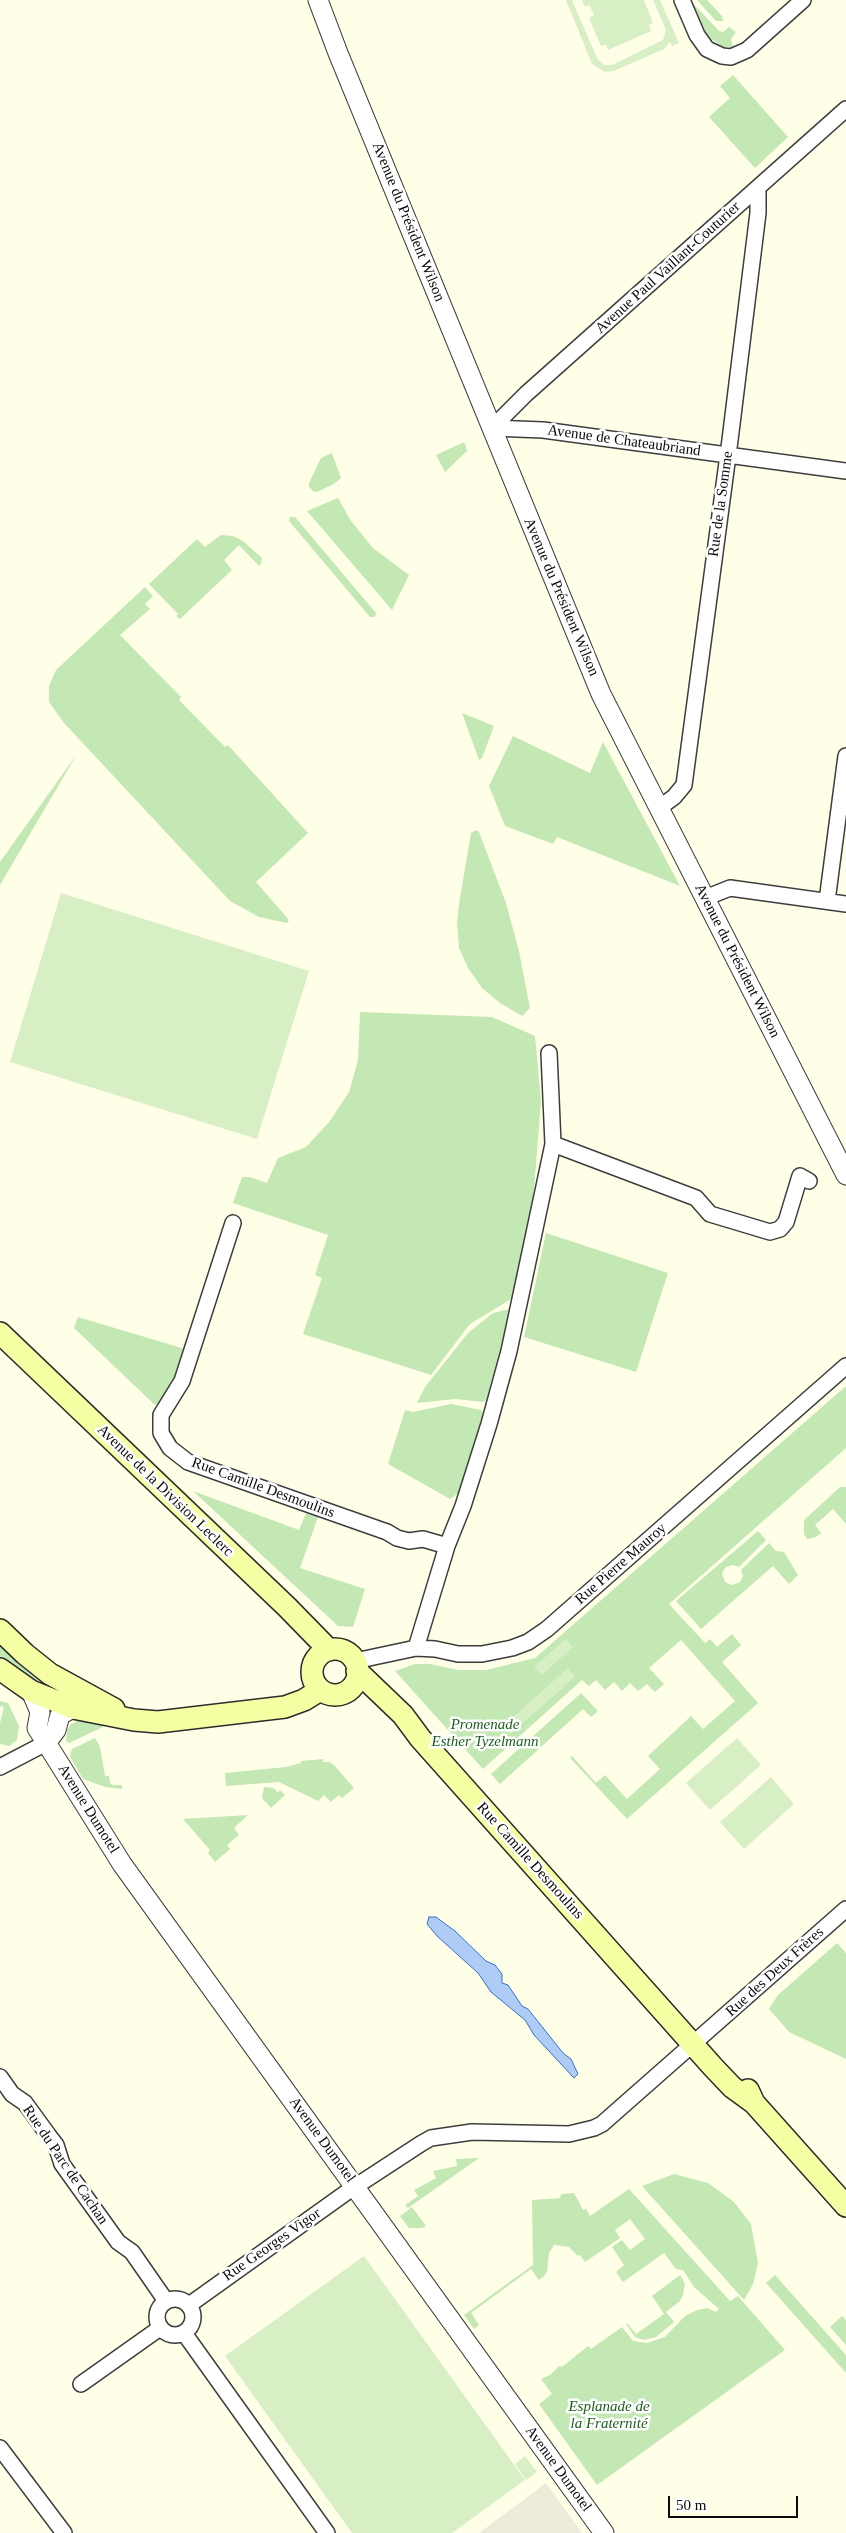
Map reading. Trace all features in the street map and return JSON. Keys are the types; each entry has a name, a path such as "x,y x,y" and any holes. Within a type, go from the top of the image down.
{"main road":[{"name":"Avenue de la Division Leclerc","path":"0,1333 287,1606 329,1650"},
{"path":"0,1630 25,1654 50,1674 61,1705"},
{"path":"329,1650 341,1650 354,1674 337,1695 320,1690 314,1682 313,1668 317,1658 329,1650"},
{"path":"0,1669 31,1691 61,1705 134,1720 158,1722 285,1707 304,1700 320,1690"},
{"name":"Rue Camille Desmoulins","path":"354,1674 403,1714 420,1738 640,1983 740,2078 754,2103 846,2206"}],"street":[{"name":"Avenue du Président Wilson","path":"318,0 601,694 846,1175"},
{"path":"682,0 697,35 707,49 722,56 731,57 747,50 803,0"},
{"name":"Avenue Paul Vaillant-Couturier","path":"492,428 526,394 846,109"},
{"name":"Rue de la Somme","path":"659,808 674,798 684,785 728,455 758,213 758,189"},
{"name":"Avenue de Chateaubriand","path":"492,428 543,430 846,471"},
{"path":"827,901 846,756"},
{"path":"704,898 730,888 846,904"},
{"path":"416,1648 447,1546 463,1506 509,1351 553,1144 549,1053"},
{"path":"553,1144 696,1198 710,1214 770,1232 780,1229 786,1222 800,1176 809,1181"},
{"name":"Rue Camille Desmoulins","path":"233,1223 182,1381 161,1415 160,1433 170,1448 188,1462 387,1532 398,1538 410,1541 423,1539 447,1546"},
{"name":"Rue Pierre Mauroy","path":"354,1674 416,1648 434,1648 458,1654 482,1654 512,1648 528,1642 547,1629 846,1366"},
{"name":"Avenue Dumotel","path":"61,1705 37,1728 122,1864 356,2186 604,2533"},
{"path":"0,1767 46,1743"},
{"name":"Rue des Deux Frères","path":"356,2186 409,2149 431,2138 472,2132 569,2134 594,2128 608,2120 846,1909"},
{"name":"Rue du Parc de Cachan","path":"0,2077 12,2094 25,2103 56,2145 62,2164 118,2242 132,2252 166,2301"},
{"name":"Rue Georges Vigor","path":"189,2305 356,2186"},
{"path":"181,2300 189,2305 193,2321 188,2330 173,2336 160,2328 157,2313 166,2301 181,2300"},
{"path":"81,2384 160,2328"},
{"path":"184,2333 327,2533"},
{"path":"0,2448 64,2533"}],"green space":[{"path":"566,0 572,0 597,58 604,65 612,65 663,40 666,30 653,0 660,0 679,43 672,46 670,42 664,49 614,71 605,72 592,64"},
{"path":"582,0 644,0 653,23 649,25 651,31 608,50 606,44 601,46 589,18 594,15 589,5 585,7"},
{"path":"690,0 719,31 723,32 729,27 736,32 731,39 733,48 723,47 708,37"},
{"path":"697,0 707,0 722,16 723,21 716,21"},
{"path":"733,75 788,137 755,168 709,117 730,98 720,86"},
{"path":"465,443 467,451 445,472 436,455"},
{"path":"332,453 341,478 334,484 317,492 313,491 309,487 309,483 321,458"},
{"path":"338,498 351,521 373,548 409,575 392,610 307,511"},
{"path":"290,517 295,517 376,613 375,617 370,617 289,521"},
{"path":"221,535 233,536 243,541 262,558 261,564 259,566 239,545 224,560 232,570 180,619 176,616 178,614 149,584 197,539 205,547"},
{"path":"145,587 153,596 145,604 150,609 120,635 181,697 179,700 225,747 228,745 308,833 256,882 289,920 287,923 259,917 230,901 64,723 49,702 49,686 56,670"},
{"path":"462,713 494,726 482,758 479,760"},
{"path":"513,736 590,773 603,742 680,886 557,837 553,844 505,826 489,786"},
{"path":"77,754 0,885 0,862"},
{"path":"476,830 479,832 506,903 519,951 530,1008 522,1016 500,1003 482,988 468,968 459,948 457,923 459,904 471,833"},
{"path":"61,893 309,971 257,1139 10,1062"},
{"path":"360,1012 492,1017 535,1036 541,1101 534,1189 529,1226 513,1298 470,1324 431,1375 303,1334 322,1278 315,1275 328,1235 233,1203 242,1177 250,1177 267,1183 278,1158 306,1147 330,1121 349,1092 358,1060"},
{"path":"546,1233 668,1273 636,1372 524,1337"},
{"path":"509,1309 510,1313 486,1400 483,1402 455,1399 417,1403 425,1387 468,1333 493,1313"},
{"path":"78,1317 185,1349 174,1382 165,1398 155,1405 74,1328"},
{"name":"Promenade Esther Tyzelmann","path":"846,1386 846,1448 669,1604 705,1643 710,1639 717,1647 732,1634 741,1645 722,1662 758,1703 627,1819 570,1758 572,1756 596,1783 605,1775 627,1799 660,1769 648,1756 691,1716 703,1729 735,1701 681,1640 649,1668 664,1684 655,1692 647,1684 638,1691 630,1683 622,1691 614,1682 605,1690 596,1680 589,1686 582,1680 483,1769 395,1671 415,1664 430,1664 458,1670 486,1670 535,1658"},
{"path":"451,1404 481,1410 483,1413 460,1492 450,1499 388,1464 405,1410 413,1412"},
{"path":"840,1487 846,1487 846,1524 833,1509 815,1525 821,1533 816,1537 807,1539 804,1534 804,1520"},
{"path":"193,1491 299,1530 306,1513 318,1517 300,1568 365,1589 353,1627 338,1626"},
{"path":"758,1531 766,1540 739,1567 733,1565 726,1567 722,1573 725,1582 731,1585 740,1582 743,1576 741,1570 769,1543 776,1551 784,1552 798,1575 789,1584 773,1566 701,1629 676,1601"},
{"path":"566,1639 573,1647 542,1675 534,1667"},
{"path":"0,1641 44,1681 44,1686 0,1660"},
{"path":"568,1668 575,1677 510,1734 503,1726"},
{"path":"581,1693 598,1711 591,1717 583,1709 500,1784 491,1774"},
{"path":"0,1701 8,1703 19,1726 17,1740 9,1746 0,1744 0,1723 4,1707 0,1706"},
{"path":"79,1720 102,1723 103,1727 69,1743 66,1741 67,1730 71,1724"},
{"path":"95,1738 100,1747 105,1776 109,1776 110,1783 113,1785 122,1785 122,1789 105,1787 83,1779 73,1762 70,1755 72,1749"},
{"path":"737,1738 761,1765 710,1810 686,1783"},
{"path":"323,1759 323,1762 329,1762 334,1765 354,1788 342,1798 339,1795 331,1802 324,1795 318,1801 279,1782 226,1786 225,1773 286,1767 301,1763 301,1761"},
{"path":"771,1777 794,1804 744,1849 720,1822"},
{"path":"264,1787 274,1788 278,1793 280,1790 285,1795 271,1808 262,1798"},
{"path":"248,1815 234,1828 239,1835 227,1845 230,1849 215,1862 208,1853 210,1850 183,1819"},
{"path":"837,1943 846,1953 846,2059 789,2032 769,2009 778,1995"},
{"path":"479,2158 408,2208 405,2205 418,2196 414,2190 436,2178 433,2171 457,2166 456,2159"},
{"path":"674,2174 708,2183 734,2202 751,2224 758,2263 753,2284 744,2300 642,2186"},
{"name":"Esplanade de la Fraternité","path":"629,2189 730,2301 738,2296 785,2350 597,2485 539,2404 552,2394 541,2379 550,2375 559,2366 562,2367 588,2346 591,2349 622,2327 633,2341 647,2343 665,2337 685,2316 697,2310 707,2308 716,2312 719,2309 694,2287 683,2270 676,2269 664,2253 623,2282 616,2272 624,2265 612,2247 622,2240 630,2250 645,2239 630,2219 615,2230 620,2238 585,2262 580,2255 578,2256 569,2247 554,2245 549,2253 547,2272 544,2276 539,2280 531,2269 471,2313 479,2325 474,2329 464,2315 533,2265 532,2200 560,2198 561,2194 574,2193 583,2210 586,2209 590,2216"},
{"path":"412,2207 426,2226 422,2228 409,2228 400,2216"},
{"path":"364,2256 525,2480 452,2533 352,2533 225,2356"},
{"path":"680,2275 685,2284 683,2295 680,2301 666,2312 674,2322 656,2337 644,2340 635,2337 626,2324 636,2334 664,2314 652,2296"},
{"path":"775,2275 846,2355 846,2373 766,2283"},
{"path":"842,2316 846,2320 846,2345 830,2327"},
{"path":"525,2456 537,2472 526,2480 515,2464"}],"shaded area":[{"path":"546,2483 582,2533 479,2533"}],"water":[{"path":"429,1917 436,1917 455,1931 486,1961 495,1965 502,1974 502,1983 508,1985 522,2006 528,2009 563,2053 571,2059 578,2074 574,2078 534,2035 525,2020 491,1992 478,1973 437,1936 427,1924"}]}
